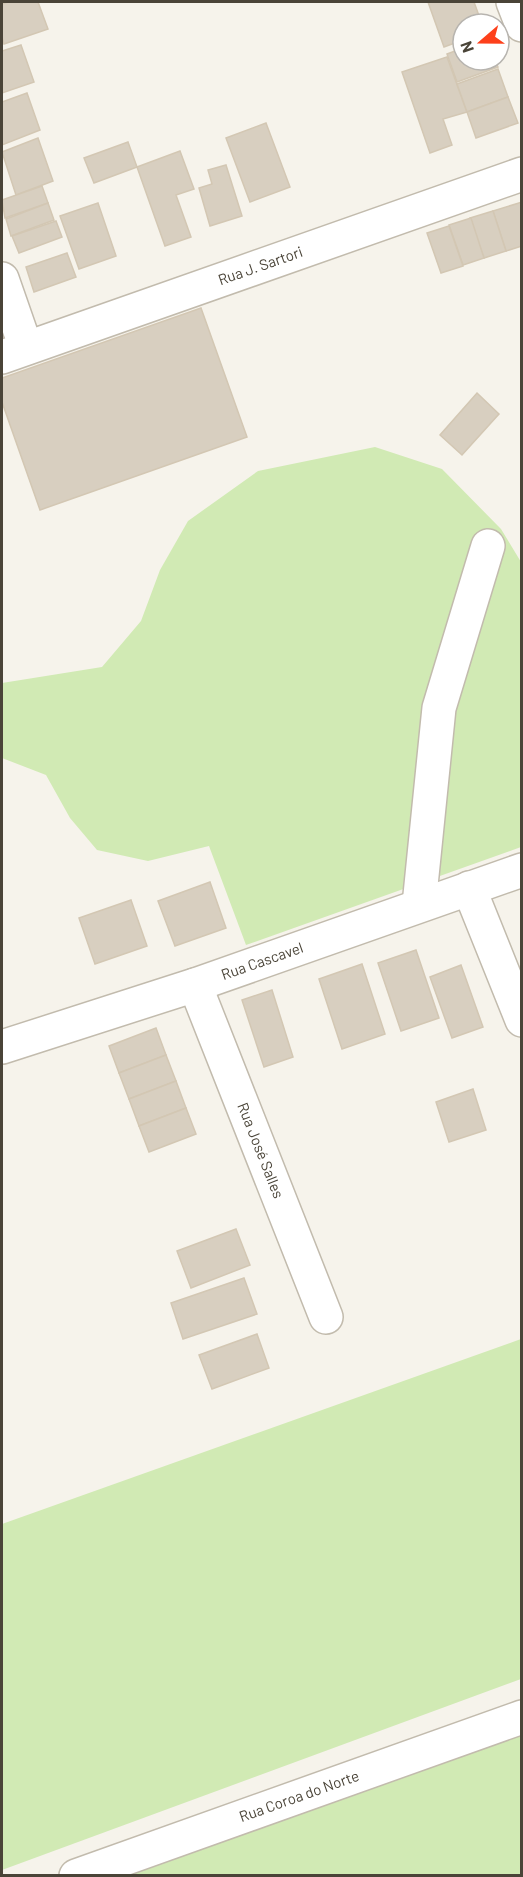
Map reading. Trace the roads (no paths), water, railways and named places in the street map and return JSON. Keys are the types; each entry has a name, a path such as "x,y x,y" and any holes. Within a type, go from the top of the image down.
{"street":[{"path":"513,2 522,25"},
{"name":"Rua J. Sartori","path":"14,352 522,174"},
{"path":"2,279 14,352"},
{"path":"419,906 439,708 488,546"},
{"name":"Rua Cascavel","path":"2,1047 195,985 522,870"},
{"path":"469,888 522,1020"},
{"name":"Rua José Salles","path":"195,985 326,1317"},
{"name":"Rua Coroa do Norte","path":"76,1875 522,1717"}]}
